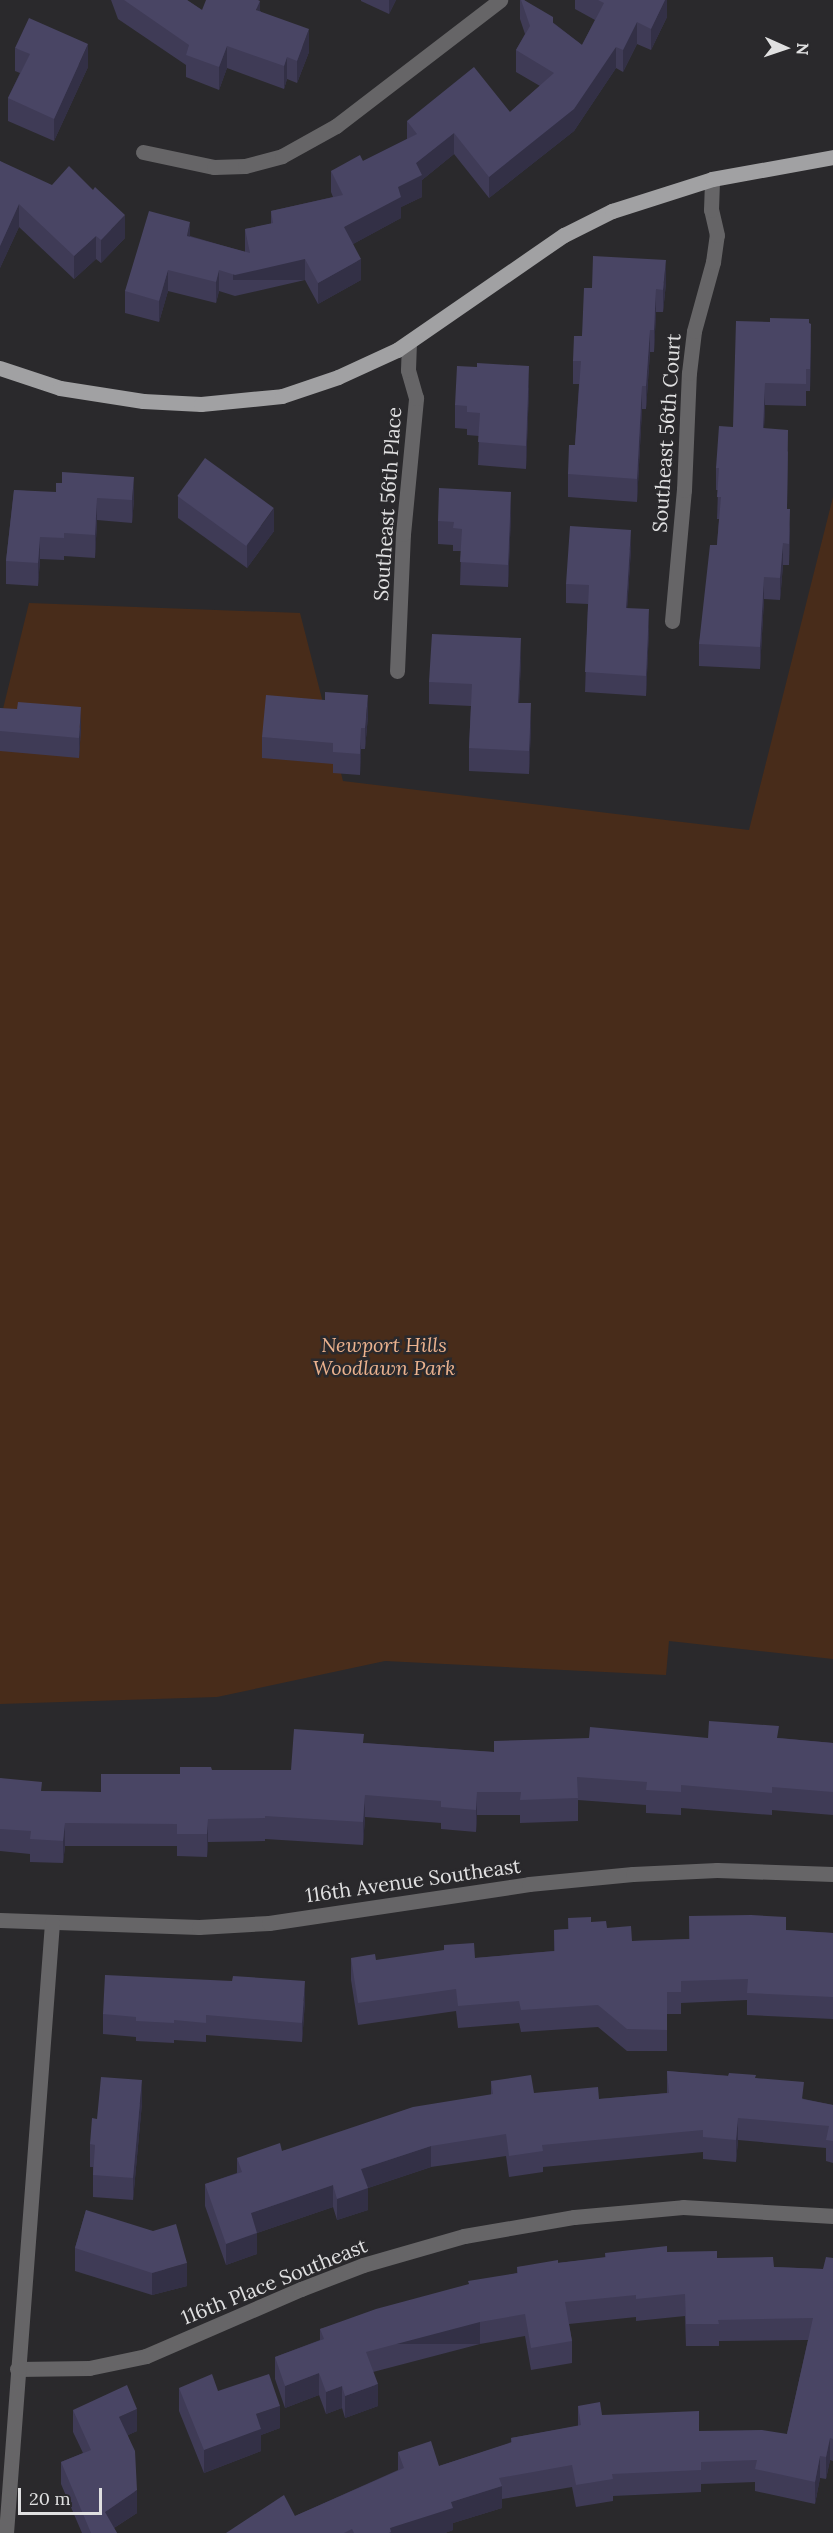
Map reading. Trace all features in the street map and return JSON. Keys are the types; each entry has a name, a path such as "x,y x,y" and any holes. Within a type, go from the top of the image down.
{"main road":[{"path":"0,368 60,388 143,401 201,404 282,396 338,377 397,350 564,235 612,211 712,180 833,157"}],"street":[{"path":"143,152 214,167 245,166 282,156 336,126 500,0"},
{"name":"Southeast 56th Court","path":"672,621 684,490 693,331 713,262 717,235 711,210 712,180"},
{"name":"Southeast 56th Place","path":"397,670 403,534 416,398 408,370 408,342"},
{"name":"116th Avenue Southeast","path":"0,1920 199,1927 269,1923 529,1884 633,1874 717,1870 833,1874"},
{"path":"6,2533 52,1923"},
{"name":"116th Place Southeast","path":"17,2369 89,2368 146,2356 352,2269 464,2236 574,2217 683,2207 833,2216"}],"green space":[{"name":"Newport Hills Woodlawn Park","path":"833,497 833,1659 669,1641 666,1675 385,1661 217,1697 0,1704 0,721 29,603 300,613 343,781 749,830"}],"building":[{"path":"124,0 187,0 202,10 206,0 258,0 260,1 256,10 309,29 297,61 287,57 284,66 227,46 219,67 186,55 189,45"},
{"path":"521,0 553,17 553,23 582,45 604,3 598,0 665,0 651,29 637,22 623,50 616,47 574,109 489,177 454,133 416,163 422,175 398,187 401,197 344,227 361,259 318,283 305,259 235,275 219,270 216,282 168,270 159,301 125,291 149,211 190,222 187,236 250,253 245,229 273,223 271,211 343,195 331,171 360,155 363,161 417,134 407,121 474,67 510,112 554,73 516,50 530,26"},
{"path":"29,18 88,44 54,119 8,98 30,54 15,48"},
{"path":"0,161 52,185 69,166 93,190 95,187 125,215 101,240 96,236 74,256 19,204 0,246"},
{"path":"593,256 666,260 663,290 656,289 654,330 650,330 646,386 642,386 637,479 568,474 569,445 575,445 581,361 573,361 574,336 582,336 584,288 592,288"},
{"path":"770,318 809,319 811,324 810,369 806,369 806,384 765,383 763,428 788,430 789,544 783,543 780,578 764,577 760,647 699,644 710,545 717,545 721,497 717,497 719,468 716,468 719,426 733,427 736,321 770,322"},
{"path":"477,363 529,366 526,446 478,442 480,413 467,412 467,406 455,405 457,366 477,367"},
{"path":"205,458 274,508 246,546 177,496"},
{"path":"62,472 134,477 132,500 97,498 95,535 64,533 64,538 40,537 38,563 6,561 14,490 56,492 56,483 62,483"},
{"path":"439,488 511,492 508,565 460,562 462,529 453,528 454,522 438,521"},
{"path":"570,526 631,530 626,608 649,609 646,676 585,672 589,585 566,584"},
{"path":"432,634 521,638 518,703 531,703 529,751 469,748 472,684 429,682"},
{"path":"325,692 368,695 365,728 361,728 360,754 333,752 333,743 262,737 266,695 325,700"},
{"path":"18,702 81,707 79,738 0,731 0,708 17,709"},
{"path":"709,1721 779,1726 777,1738 833,1743 833,1792 772,1787 772,1793 681,1785 681,1792 646,1790 647,1782 577,1777 578,1798 520,1800 521,1792 477,1792 476,1810 441,1807 441,1801 365,1795 363,1822 265,1816 265,1818 208,1819 207,1834 177,1834 177,1824 65,1823 63,1841 30,1839 31,1831 0,1829 0,1778 42,1782 41,1791 101,1792 101,1774 180,1774 180,1767 211,1767 212,1770 291,1770 294,1729 364,1734 363,1743 494,1752 494,1741 589,1738 590,1727 708,1738"},
{"path":"689,1916 786,1917 786,1930 833,1933 833,1997 747,1993 748,1979 681,1981 681,1992 667,1992 667,2030 627,2029 598,2005 521,2010 519,2001 458,2006 456,1989 358,2003 351,1958 375,1954 376,1960 444,1950 444,1945 474,1943 475,1958 555,1951 554,1930 569,1929 568,1918 591,1917 591,1922 606,1921 607,1928 631,1926 632,1941 690,1939"},
{"path":"105,1975 232,1981 233,1976 305,1981 302,2023 206,2015 206,2023 174,2020 174,2023 136,2021 136,2017 103,2014"},
{"path":"667,2071 728,2076 729,2073 756,2075 755,2078 804,2082 802,2099 833,2105 833,2141 826,2140 829,2126 738,2118 736,2140 703,2137 703,2130 542,2145 543,2151 509,2156 506,2134 431,2146 361,2169 368,2188 337,2199 333,2185 251,2213 257,2233 226,2244 205,2184 242,2172 237,2158 280,2143 282,2151 413,2107 493,2094 491,2081 531,2075 534,2093 598,2087 599,2099 669,2093"},
{"path":"101,2077 142,2080 133,2178 93,2175 95,2145 90,2144 92,2118 97,2119"},
{"path":"86,2210 153,2231 176,2224 187,2263 152,2273 75,2248"},
{"path":"667,2246 667,2252 717,2251 717,2258 773,2257 774,2267 823,2269 826,2257 833,2258 833,2439 830,2438 826,2457 820,2456 815,2482 755,2469 757,2460 701,2462 701,2470 612,2474 613,2479 576,2485 572,2465 499,2478 502,2486 451,2502 453,2508 390,2528 389,2533 354,2533 352,2529 344,2533 226,2533 284,2495 295,2516 404,2468 398,2452 431,2441 439,2466 512,2442 511,2438 581,2425 578,2406 600,2402 602,2415 699,2411 699,2431 762,2430 787,2434 813,2318 718,2320 719,2324 686,2324 685,2294 636,2299 636,2295 565,2302 572,2341 531,2348 525,2314 480,2322 366,2352 378,2384 345,2396 342,2386 326,2392 319,2373 285,2386 275,2357 324,2339 320,2329 376,2309 469,2284 468,2281 518,2273 517,2267 558,2260 558,2263 606,2257 605,2253"},
{"path":"212,2374 218,2391 269,2374 280,2406 256,2414 261,2429 204,2450 179,2388"},
{"path":"127,2385 137,2409 119,2417 135,2451 137,2490 105,2512 117,2533 91,2533 61,2462 91,2450 73,2410"}]}
